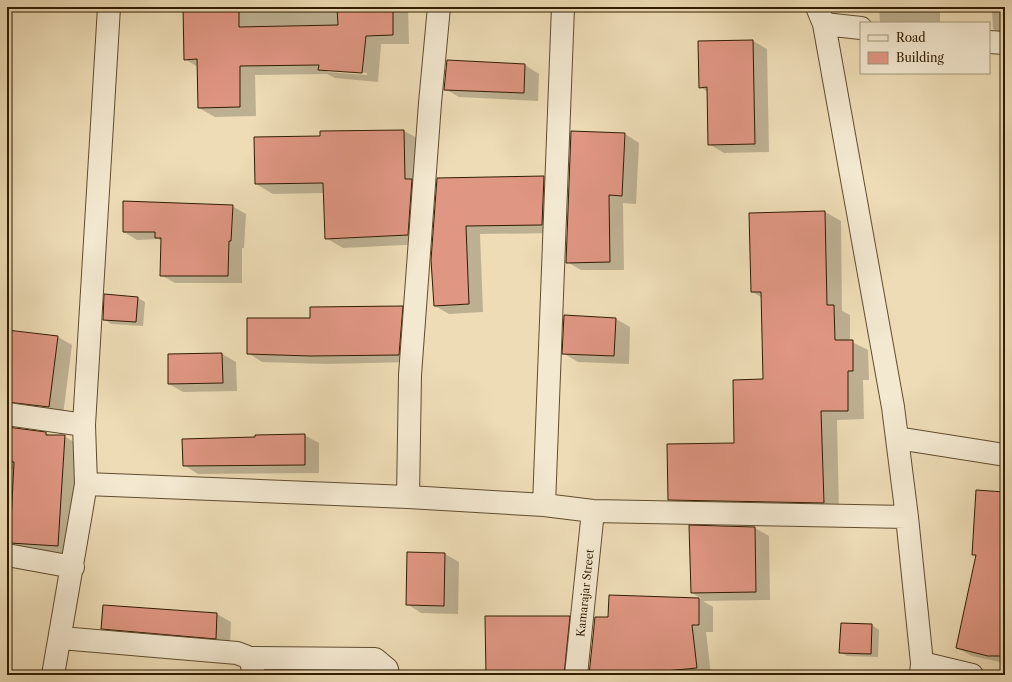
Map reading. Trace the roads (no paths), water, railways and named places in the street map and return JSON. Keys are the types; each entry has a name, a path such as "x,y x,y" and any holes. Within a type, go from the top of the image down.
{"street":[{"path":"53,675 61,638 86,484 84,425 109,7"},
{"path":"408,497 410,375 430,103 439,7"},
{"path":"544,505 563,7"},
{"path":"860,28 821,16 897,438 907,517 922,669 972,675"},
{"path":"990,42 1005,43"},
{"path":"7,414 84,425"},
{"path":"897,438 1005,455"},
{"path":"86,484 408,497 544,505 593,511 907,517"},
{"name":"Kamarajar Street","path":"576,675 593,511"},
{"path":"7,555 73,567"},
{"path":"61,638 237,653 251,666 375,659 387,669 388,675"}]}
